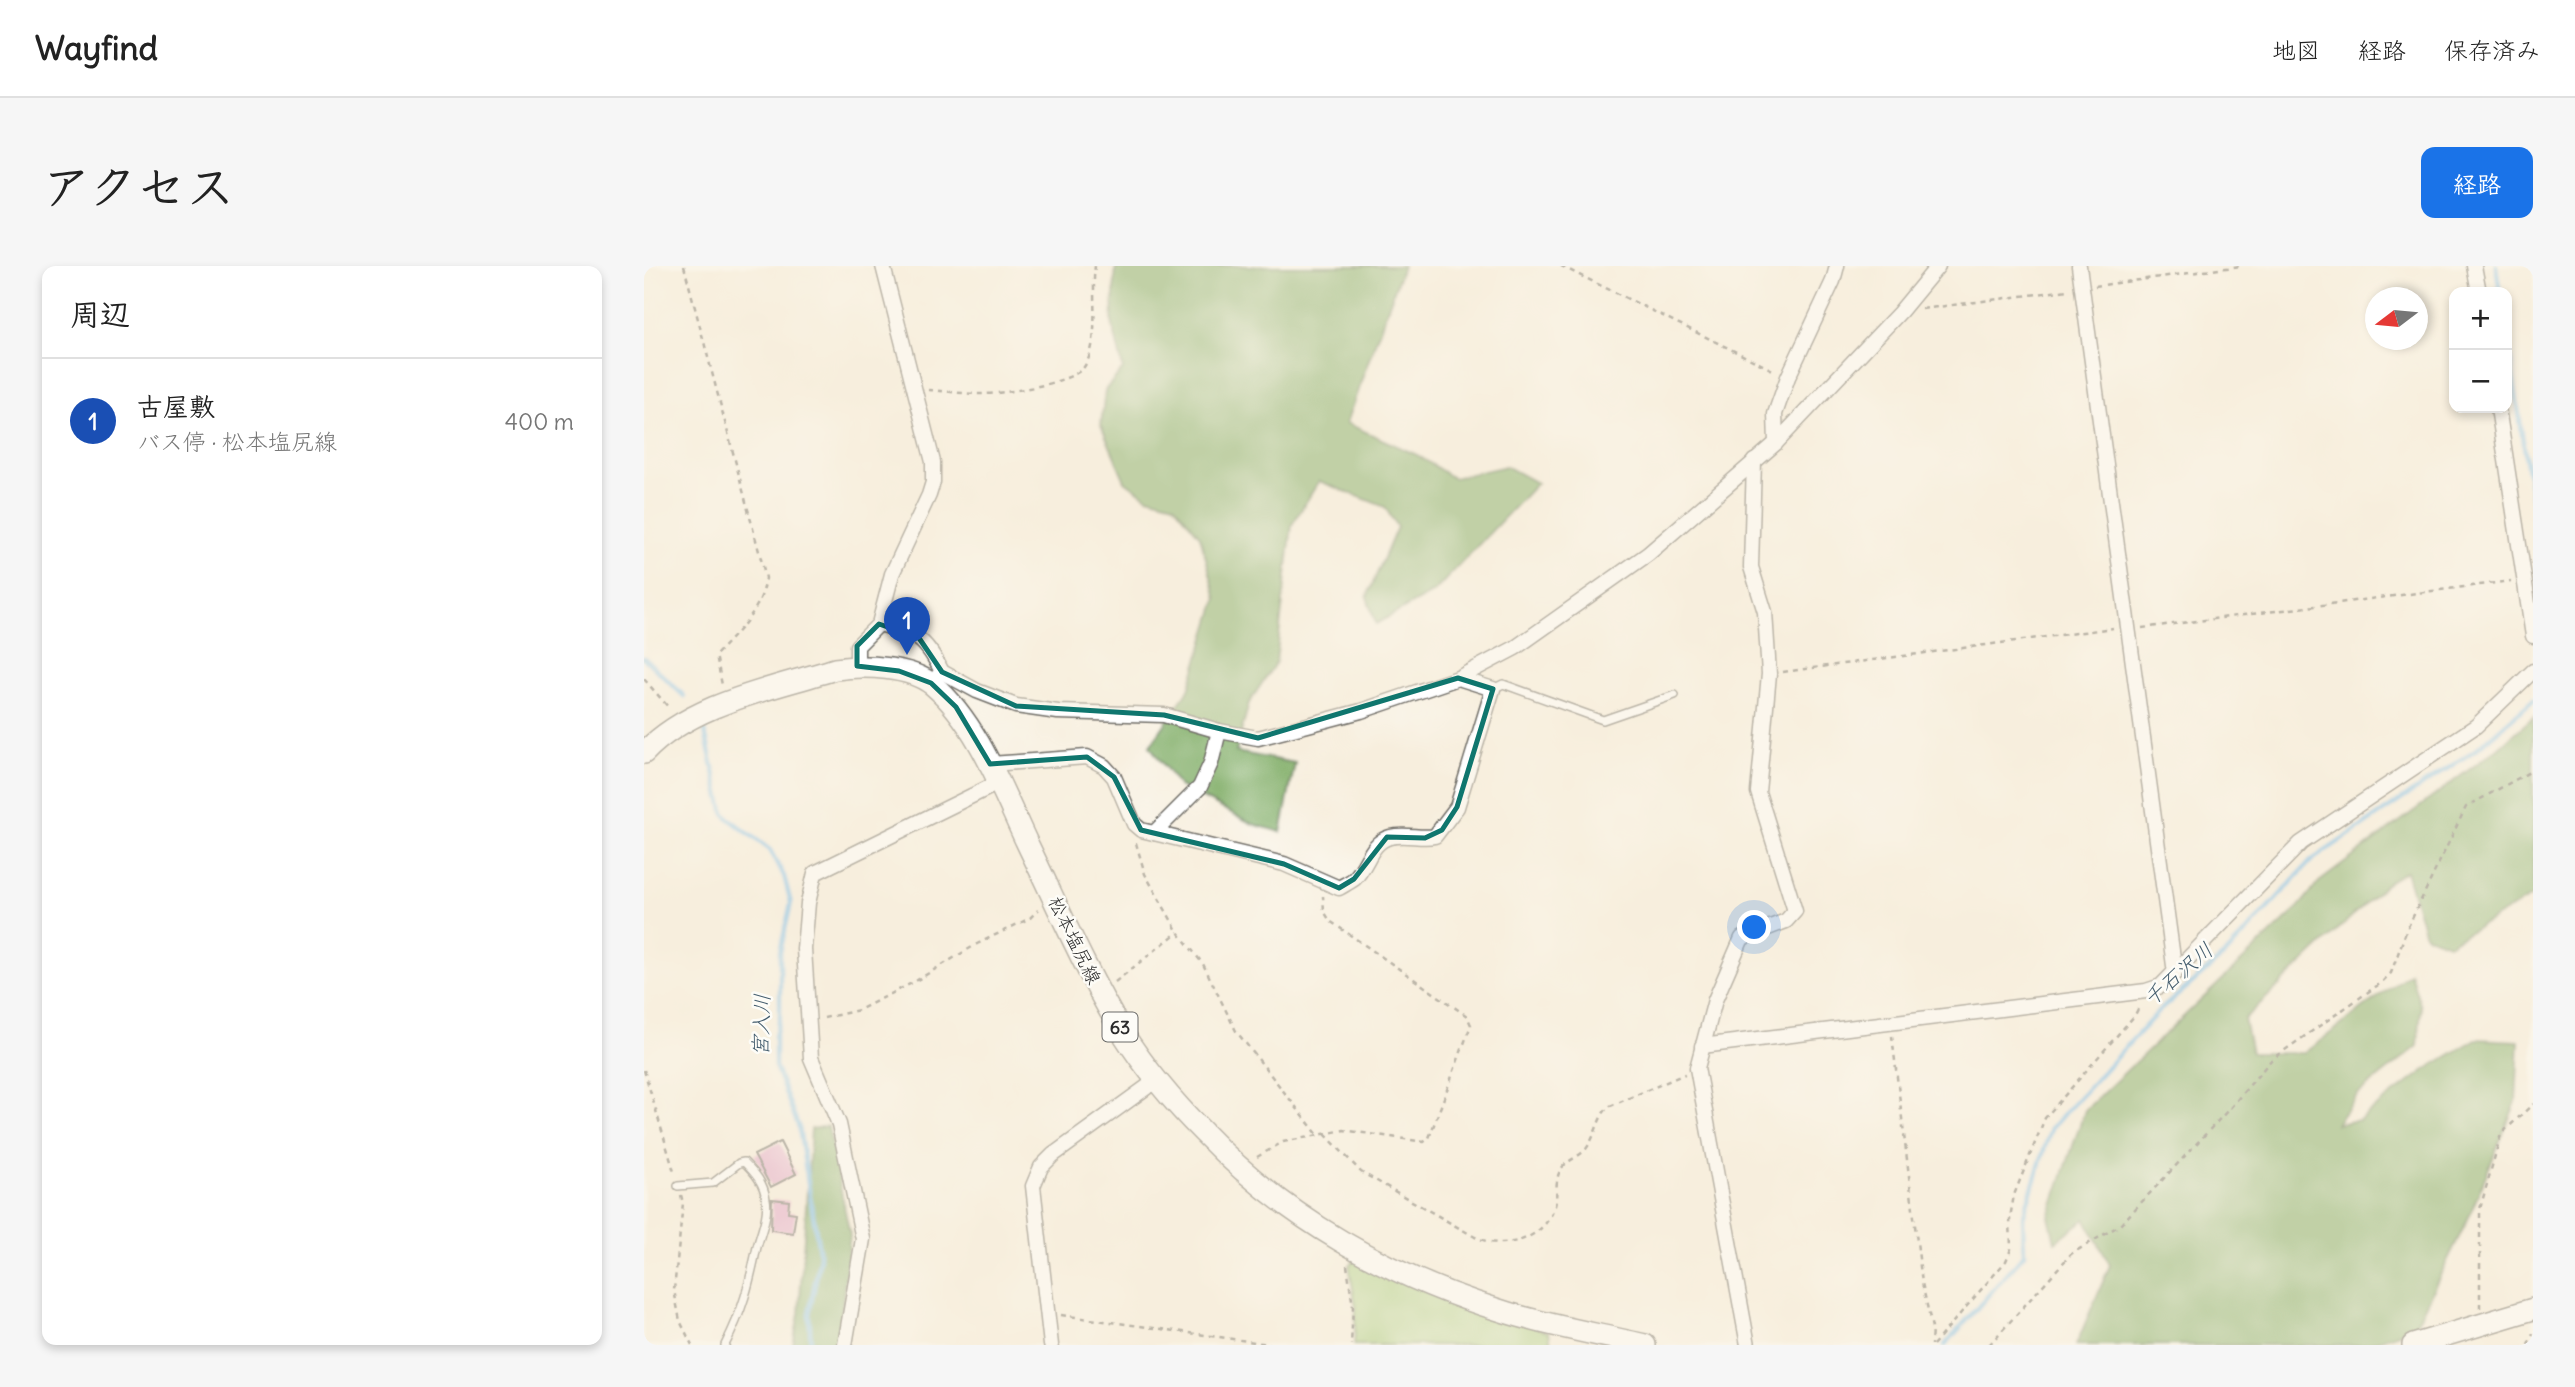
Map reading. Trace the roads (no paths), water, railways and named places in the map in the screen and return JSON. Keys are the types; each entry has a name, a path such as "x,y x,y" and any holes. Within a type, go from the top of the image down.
{"main road":[{"name":"松本塩尻線","path":"644,753 678,724 726,703 835,669 857,666 936,677 994,774 1123,1033 1157,1079 1204,1133 1243,1169 1313,1225 1347,1246 1433,1288 1503,1312 1645,1345"},
{"path":"2413,1345 2533,1309"}],"street":[{"path":"857,666 857,646 879,624 892,574 933,482 933,462 883,266"},
{"path":"1776,443 1775,414 1788,377 1838,266"},
{"path":"879,624 919,638 932,651 936,677 1016,706 1058,712 1164,715 1219,731 1258,738 1361,712 1458,678 1515,648 1648,554 1776,443 1900,312 1938,266"},
{"path":"2079,266 2175,973"},
{"path":"2474,266 2478,287"},
{"path":"2499,413 2533,636"},
{"path":"1748,1345 1697,1068 1715,1000 1742,938 1786,921 1795,911 1758,792 1769,674 1765,612 1751,567 1754,461"},
{"path":"1702,1045 2146,991 2161,986 2301,844 2476,726 2533,671"},
{"path":"845,1345 863,1239 839,1124 811,1058 804,949 808,903 815,873 994,774 1087,757 1104,766 1114,777 1134,824 1148,832 1284,864 1339,888 1354,878 1377,844 1387,837 1403,834 1425,838 1435,836 1457,807 1493,689 1458,678"},
{"path":"1148,832 1200,786 1219,731"},
{"path":"1051,1345 1033,1186 1041,1167 1053,1155 1157,1079"}],"lane":[{"path":"1493,689 1503,684 1602,720 1675,695"},
{"path":"678,1186 713,1183 739,1163 744,1163 762,1184 767,1201 766,1214 751,1282 740,1317 726,1345"}],"waterway":[{"name":"千石沢川","path":"2496,266 2499,287"},
{"name":"千石沢川","path":"2509,350 2533,505"},
{"name":"宮入川","path":"644,658 684,696"},
{"name":"千石沢川","path":"1945,1345 2024,1254 2023,1217 2051,1128 2159,1011 2226,954 2312,860 2475,750 2533,700"},
{"name":"宮入川","path":"704,728 723,810 727,817 770,850 784,876 791,903 780,952 780,1016 775,1036 775,1066 799,1128 820,1257 809,1314 811,1345"}],"place":[{"name":"古屋敷","path":"907,655"}]}
